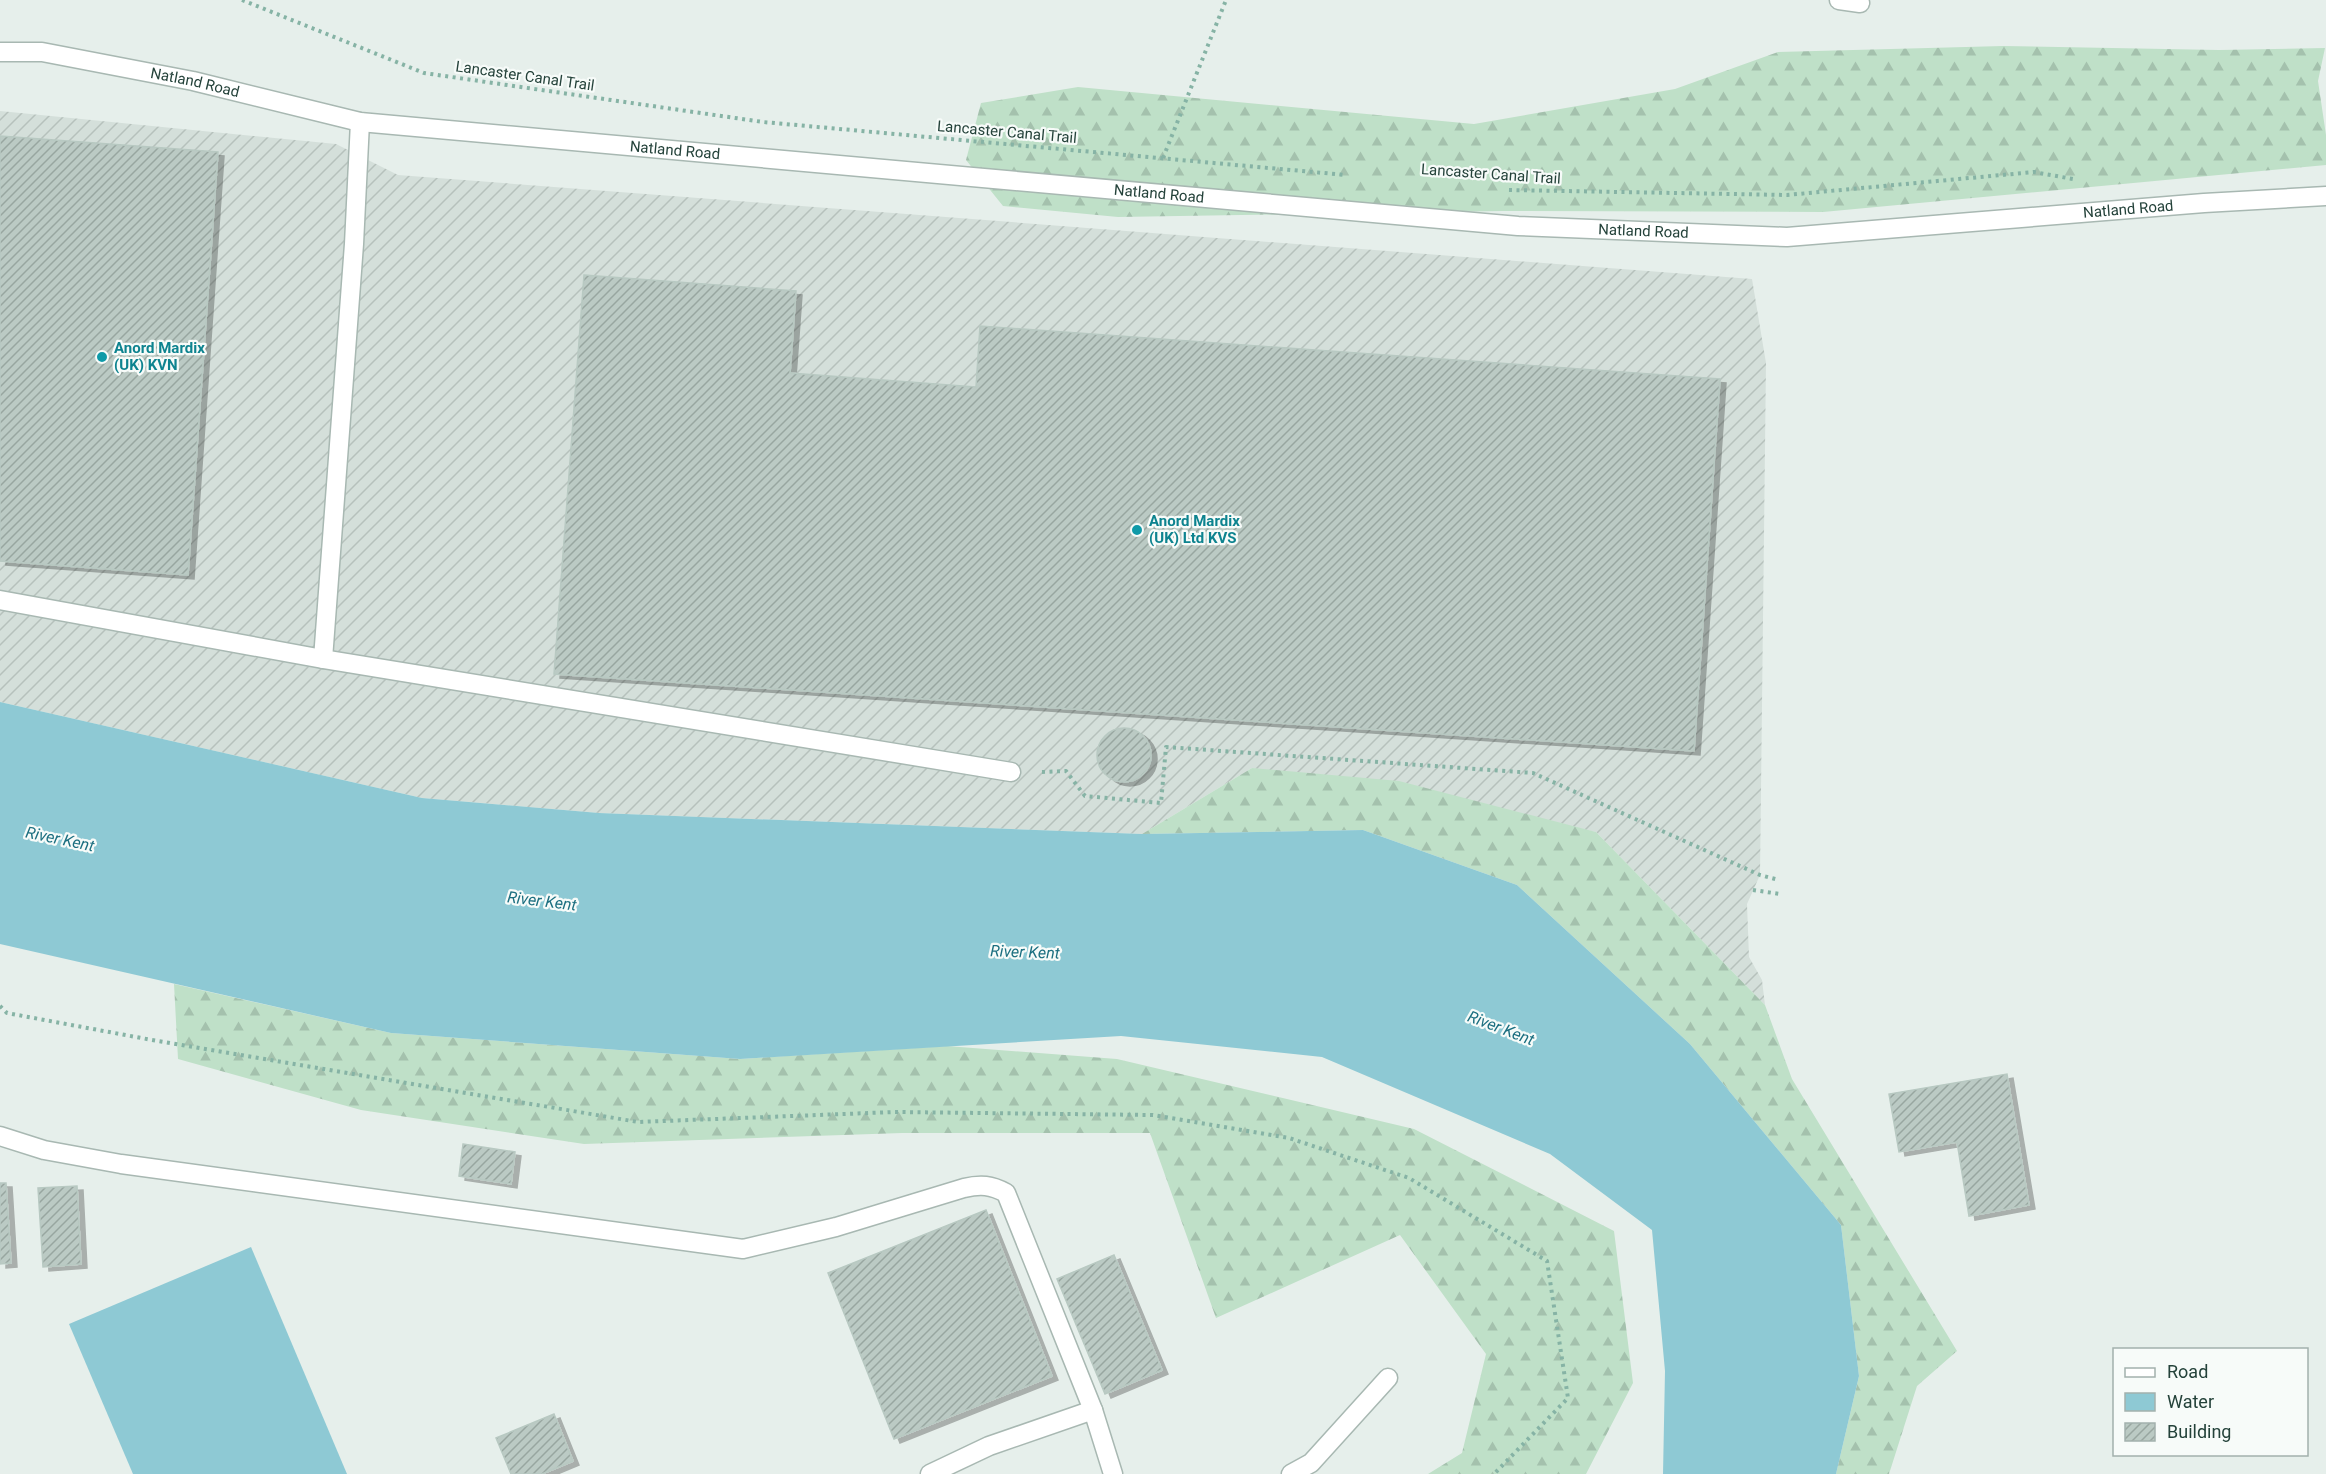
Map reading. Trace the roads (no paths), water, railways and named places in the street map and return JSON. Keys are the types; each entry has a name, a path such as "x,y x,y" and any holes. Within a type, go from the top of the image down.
{"street":[{"path":"1839,0 1860,3"},
{"name":"Natland Road","path":"0,52 42,52 193,81 360,123 1518,226 1786,237 2204,203 2326,196"},
{"path":"323,659 354,256 360,123"},
{"path":"0,600 323,659 1011,772"},
{"path":"0,1136 44,1150 121,1164 743,1249 836,1227 964,1188 992,1185 1006,1192 1093,1410 1113,1474"},
{"path":"1291,1474 1311,1463 1388,1378"},
{"path":"930,1474 989,1446 1093,1410"}],"water":[{"name":"River Kent","path":"0,702 422,798 599,813 1142,834 1363,830 1517,885 1690,1044 1841,1225 1859,1376 1836,1474 1663,1474 1665,1371 1652,1230 1550,1154 1322,1057 1121,1036 740,1059 391,1033 0,944"},
{"path":"251,1247 347,1474 133,1474 69,1324"}],"place":[{"name":"Anord Mardix (UK) KVN","path":"102,357"},
{"name":"Anord Mardix (UK) Ltd KVS","path":"1137,530"}]}
